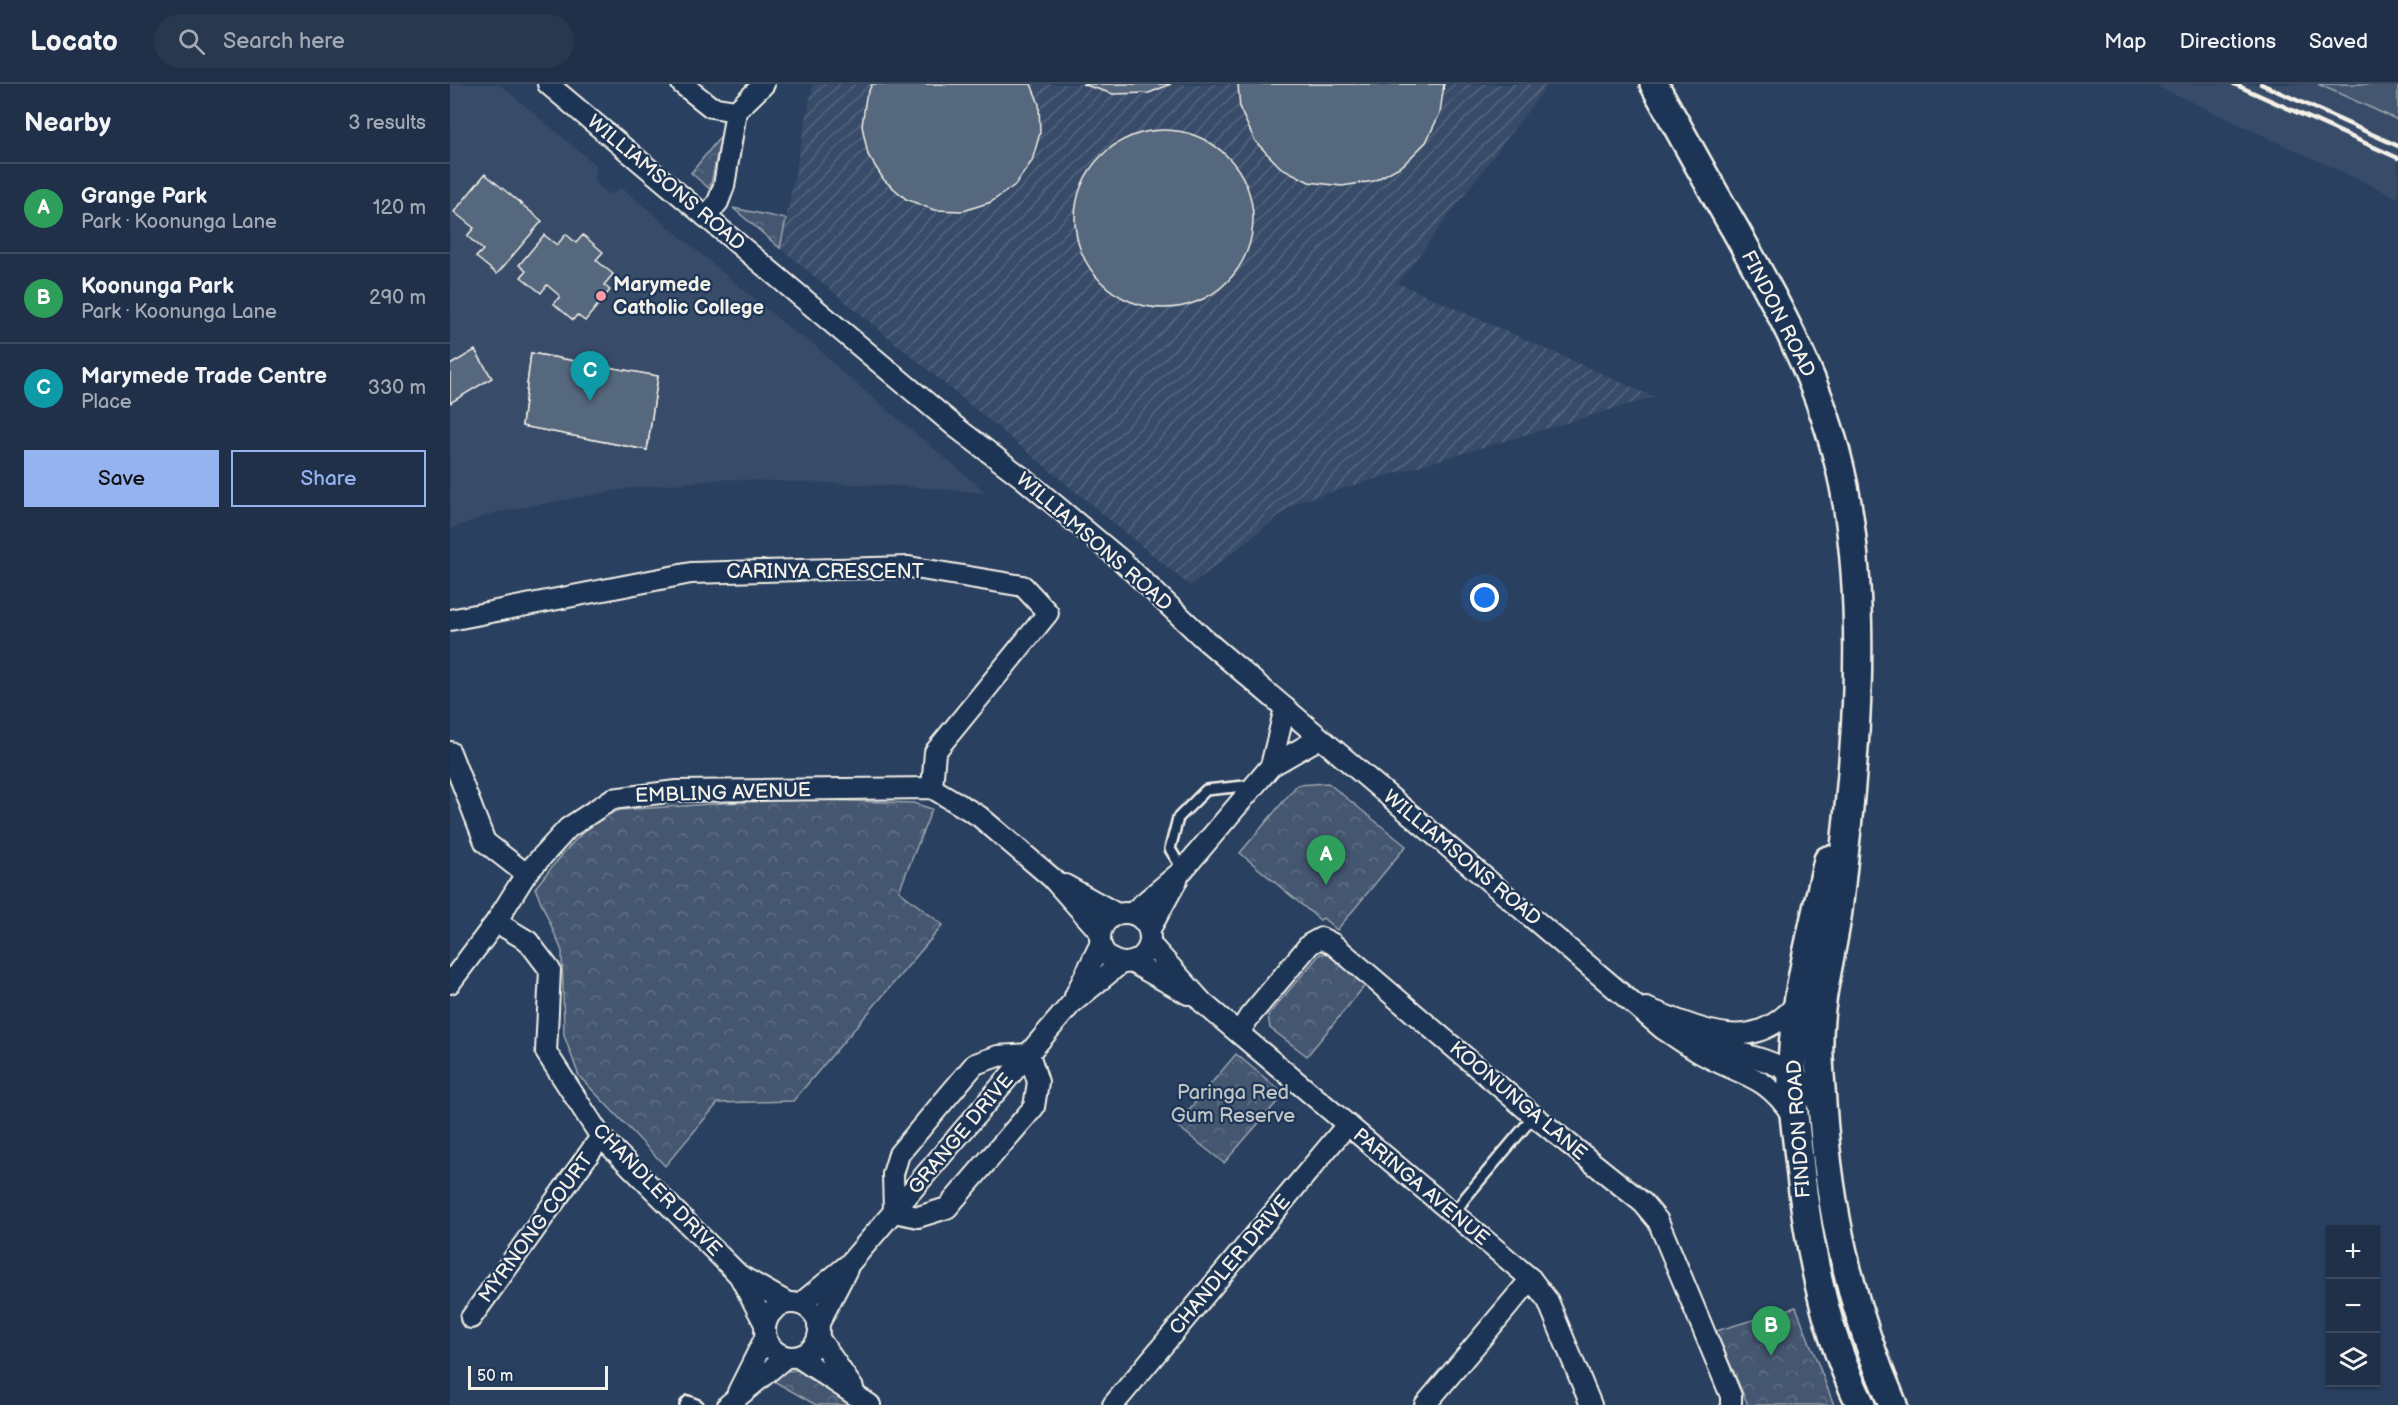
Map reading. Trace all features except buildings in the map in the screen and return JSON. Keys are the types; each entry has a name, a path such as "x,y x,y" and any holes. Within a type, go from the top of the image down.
{"street":[{"name":"WILLIAMSONS ROAD","path":"548,84 957,429 1024,479 1122,561 1188,625 1663,1029 1703,1055 1763,1083 1780,1095 1795,1119"},
{"path":"682,84 711,107 736,111"},
{"path":"706,217 718,202 724,186 736,111 764,84"},
{"name":"FINDON ROAD","path":"1654,84 1802,352 1826,417 1847,502 1855,564 1858,662 1854,742 1837,915 1821,1008 1818,1042 1831,1198 1843,1259 1860,1324 1893,1405"},
{"name":"CARINYA CRESCENT","path":"450,620 691,573 909,567 1023,586 1048,614 935,752 932,788"},
{"path":"1271,766 1285,708"},
{"path":"932,788 979,816 1052,878 1100,939 1109,958 1126,963 1145,955 1150,937 1183,870 1255,784 1271,766 1320,738"},
{"name":"FINDON ROAD","path":"1854,742 1798,1002 1793,1075 1795,1119 1808,1227 1819,1283 1835,1341 1861,1405"},
{"path":"450,752 485,842 526,874"},
{"name":"EMBLING AVENUE","path":"450,984 496,922 526,874 568,828 612,799 676,791 932,788"},
{"path":"1100,939 1105,922 1124,913 1183,870"},
{"path":"1052,878 1124,913 1142,918 1150,937"},
{"name":"CHANDLER DRIVE","path":"496,922 528,941 550,970 546,1052 601,1137 739,1275 794,1304"},
{"name":"PARINGA AVENUE","path":"1150,937 1203,1003 1531,1279 1548,1301 1591,1405"},
{"name":"KOONUNGA LANE","path":"1239,1033 1249,1017 1310,944 1321,938 1333,944 1534,1116 1643,1203 1658,1221 1731,1396 1731,1405"},
{"name":"GRANGE DRIVE","path":"1071,1004 1100,939"},
{"name":"PARINGA AVENUE","path":"1126,963 1203,1003"},
{"name":"GRANGE DRIVE","path":"794,1304 849,1264 1071,1004 1126,963"},
{"path":"1635,1004 1713,1033 1736,1036 1772,1026 1785,1017 1798,1002"},
{"name":"WILLIAMSONS ROAD","path":"1635,1004 1710,1044 1781,1065 1793,1075"},
{"path":"1763,1083 1776,1086 1793,1075 1811,1056 1818,1042"},
{"path":"1029,1054 1038,1082 1034,1107 947,1208 918,1217 894,1212 892,1174 898,1154 975,1064 998,1056 1029,1054"},
{"path":"1793,1075 1807,1086 1823,1116"},
{"name":"CHANDLER DRIVE","path":"1113,1405 1347,1125"},
{"name":"MYRNONG COURT","path":"471,1318 601,1137"},
{"name":"GRANGE DRIVE","path":"818,1331 849,1264"},
{"name":"CHANDLER DRIVE","path":"739,1275 765,1331"},
{"path":"1425,1405 1531,1279"},
{"path":"731,1401 773,1311 794,1304 810,1310 818,1331 864,1400"},
{"path":"765,1331 773,1350 792,1357 864,1400"},
{"path":"731,1401 792,1357 812,1348 818,1331"}],"lane":[{"path":"1183,870 1170,849 1178,818 1206,790 1255,784"},
{"path":"1454,1215 1465,1198 1534,1116"},
{"path":"685,1405 688,1401 698,1405"}],"shaded area":[{"name":"Marymede Catholic College","path":"450,84 499,84 597,166 594,181 601,188 611,195 621,187 794,332 816,346 842,372 987,493 900,486 725,479 631,488 493,513 450,529"},
{"path":"813,84 1548,84 1398,283 1654,397 1297,502 1190,586 780,248"},
{"path":"2152,84 2318,84 2398,120 2398,198"}],"green space":[{"path":"2318,84 2398,84 2398,120"},
{"path":"721,136 710,189 691,173"},
{"path":"733,208 786,219 780,248"},
{"path":"1328,783 1406,846 1337,930 1323,918 1320,920 1240,853 1297,785"},
{"path":"788,799 913,803 932,809 899,891 943,925 793,1101 718,1103 665,1166 579,1076 564,1035 562,951 535,888 584,832 607,815 620,810"},
{"path":"1332,952 1367,983 1307,1056 1270,1028 1268,1015 1320,954"},
{"name":"Paringa Red Gum Reserve","path":"1236,1054 1284,1094 1224,1163 1176,1125"},
{"path":"1796,1307 1834,1405 1748,1405 1716,1331"},
{"path":"799,1370 824,1382 851,1405 816,1405 770,1379 784,1371"}],"railway":[{"path":"2234,84 2398,158"},
{"path":"2261,84 2398,146"}],"place":[{"name":"Marymede Catholic College","path":"601,296"},
{"name":"Marymede Trade Centre","path":"590,401"},
{"name":"Grange Park","path":"1326,885"},
{"name":"Koonunga Park","path":"1771,1356"}]}
